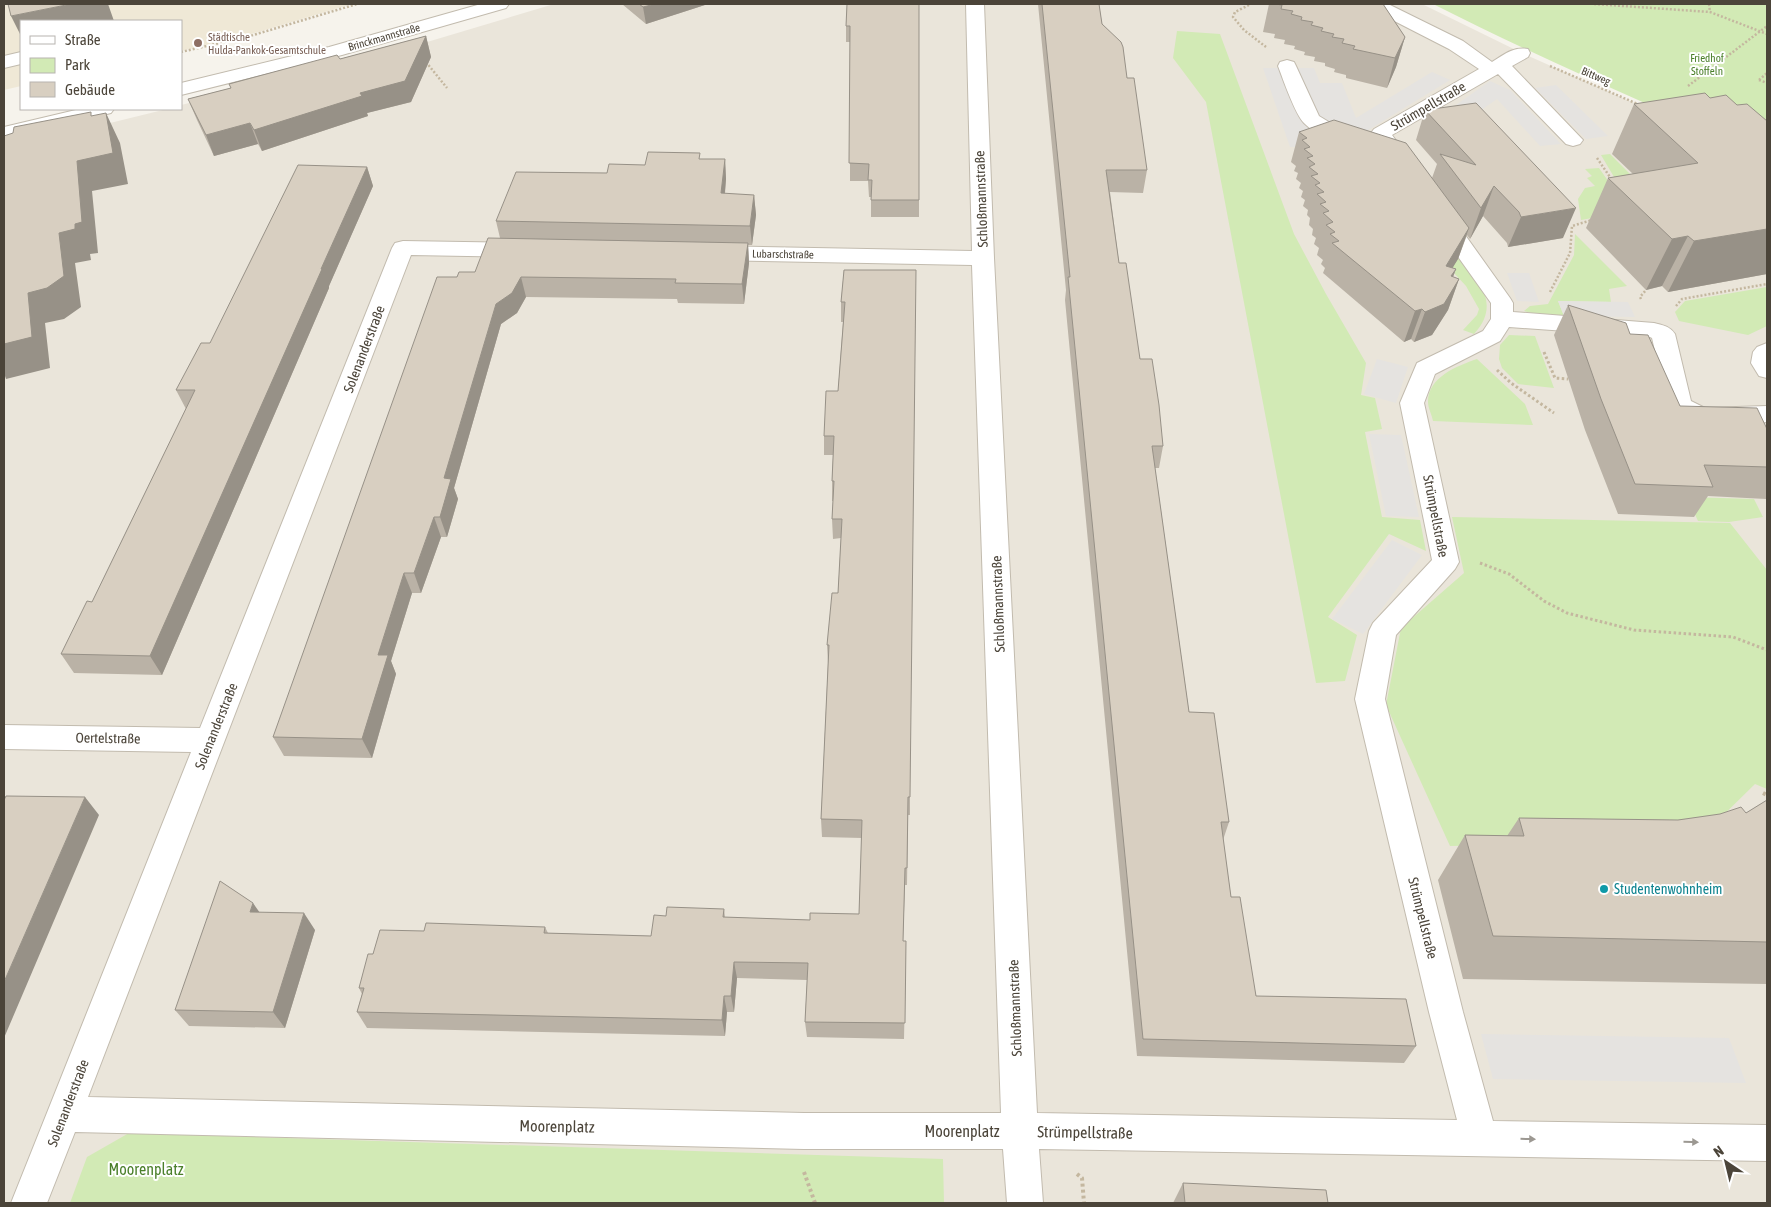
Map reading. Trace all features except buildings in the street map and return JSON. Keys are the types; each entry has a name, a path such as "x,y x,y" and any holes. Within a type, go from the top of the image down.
{"street":[{"name":"Brinckmannstraße","path":"182,89 335,51 500,4"},
{"name":"Schloßmannstraße","path":"975,4 983,258 1020,1131 1025,1203"},
{"path":"1375,4 1496,67 1573,140"},
{"name":"Strümpellstraße","path":"1413,178 1381,133 1521,53"},
{"path":"4,62 20,58"},
{"path":"1288,66 1311,120 1336,135 1350,138 1386,140"},
{"path":"4,133 100,110"},
{"path":"1430,201 1502,311 1654,330 1663,334 1680,406 1702,417 1767,414"},
{"name":"Solenanderstraße","path":"29,1203 403,248 543,250"},
{"name":"Lubarschstraße","path":"693,253 983,258"},
{"name":"Strümpellstraße","path":"1480,1138 1446,1012 1370,700 1383,631 1446,562 1432,455 1412,403 1425,369 1492,336 1502,311"},
{"path":"1767,351 1765,352 1763,363 1767,370"},
{"name":"Oertelstraße","path":"4,737 211,740"},
{"name":"Moorenplatz","path":"63,1114 804,1132 1020,1131"},
{"name":"Strümpellstraße","path":"1020,1131 1767,1143"}],"path":[{"path":"182,52 250,36 357,4"},
{"path":"1594,4 1710,12 1767,34"},
{"path":"1709,4 1710,12"},
{"path":"1249,5 1235,12 1233,17 1244,30 1288,66"},
{"path":"1688,86 1767,26"},
{"name":"Bittweg","path":"1521,53 1648,108"},
{"path":"424,60 447,88"},
{"path":"1767,73 1759,80 1767,83"},
{"path":"1573,140 1595,155 1614,183"},
{"path":"1502,311 1544,303 1570,253 1572,226 1598,219"},
{"path":"1663,334 1672,310 1682,299 1767,284"},
{"path":"1478,343 1493,366 1511,383 1554,413"},
{"path":"1542,346 1555,378 1568,379"},
{"path":"1444,553 1486,564 1509,574 1544,601 1567,613 1634,630 1733,637 1767,650"}],"shaded area":[{"name":"Städtische Hulda-Pankok-Gesamtschule","path":"4,4 352,4 248,35 182,51 182,20 20,20 20,86 4,90"},
{"path":"554,4 1422,4 1524,54 1767,162 1767,1203 4,1203 4,149 163,110 182,110 182,105 377,57"},
{"path":"1263,68 1314,68 1320,83 1342,83 1356,118 1432,72 1450,80 1365,132 1371,146 1290,147"},
{"path":"1490,81 1510,90 1561,144 1540,146 1497,99 1449,133 1429,124"},
{"path":"1556,85 1608,136 1586,139 1535,88"},
{"path":"1507,273 1529,273 1539,302 1517,301"},
{"path":"1558,301 1628,302 1635,317 1564,316"},
{"path":"1377,359 1408,367 1396,403 1364,394"},
{"path":"1369,434 1401,435 1419,517 1386,516"},
{"path":"1392,540 1422,555 1363,634 1332,619"},
{"path":"1481,1034 1729,1038 1746,1083 1493,1079"}],"green space":[{"name":"Friedhof Stoffeln","path":"1433,4 1767,4 1767,155 1598,83"},
{"path":"1177,31 1220,34 1294,234 1366,363 1361,395 1375,398 1382,429 1365,432 1382,517 1420,520 1426,551 1389,534 1328,617 1357,635 1345,681 1316,683 1206,102 1173,58"},
{"path":"1610,154 1645,189 1617,182 1601,155"},
{"path":"1599,168 1611,185 1637,210 1581,220 1578,199 1585,188 1595,186 1587,178 1592,176 1585,169"},
{"path":"1575,234 1627,286 1609,289 1611,302 1558,301 1564,316 1543,316 1524,311 1530,306 1548,304 1574,255"},
{"path":"1452,244 1476,277 1486,299 1483,322 1474,334 1463,330 1477,315 1479,309 1466,286 1454,273 1445,250"},
{"path":"1767,287 1767,326 1748,335 1679,321 1675,312 1685,301"},
{"path":"1509,335 1535,336 1554,388 1518,384 1502,368 1499,359 1500,345"},
{"path":"1477,359 1525,404 1533,425 1433,421 1428,402 1429,393 1433,386 1438,379 1453,369"},
{"path":"1687,497 1754,499 1763,517 1729,522 1698,521"},
{"path":"1452,517 1730,523 1767,570 1767,789 1755,784 1697,841 1450,846 1386,705 1401,628 1464,573"},
{"name":"Moorenplatz","path":"129,1133 943,1159 944,1203 70,1203 87,1157"}],"place":[{"name":"Städtische Hulda-Pankok-Gesamtschule","path":"198,43"},
{"name":"Studentenwohnheim","path":"1604,889"}]}
